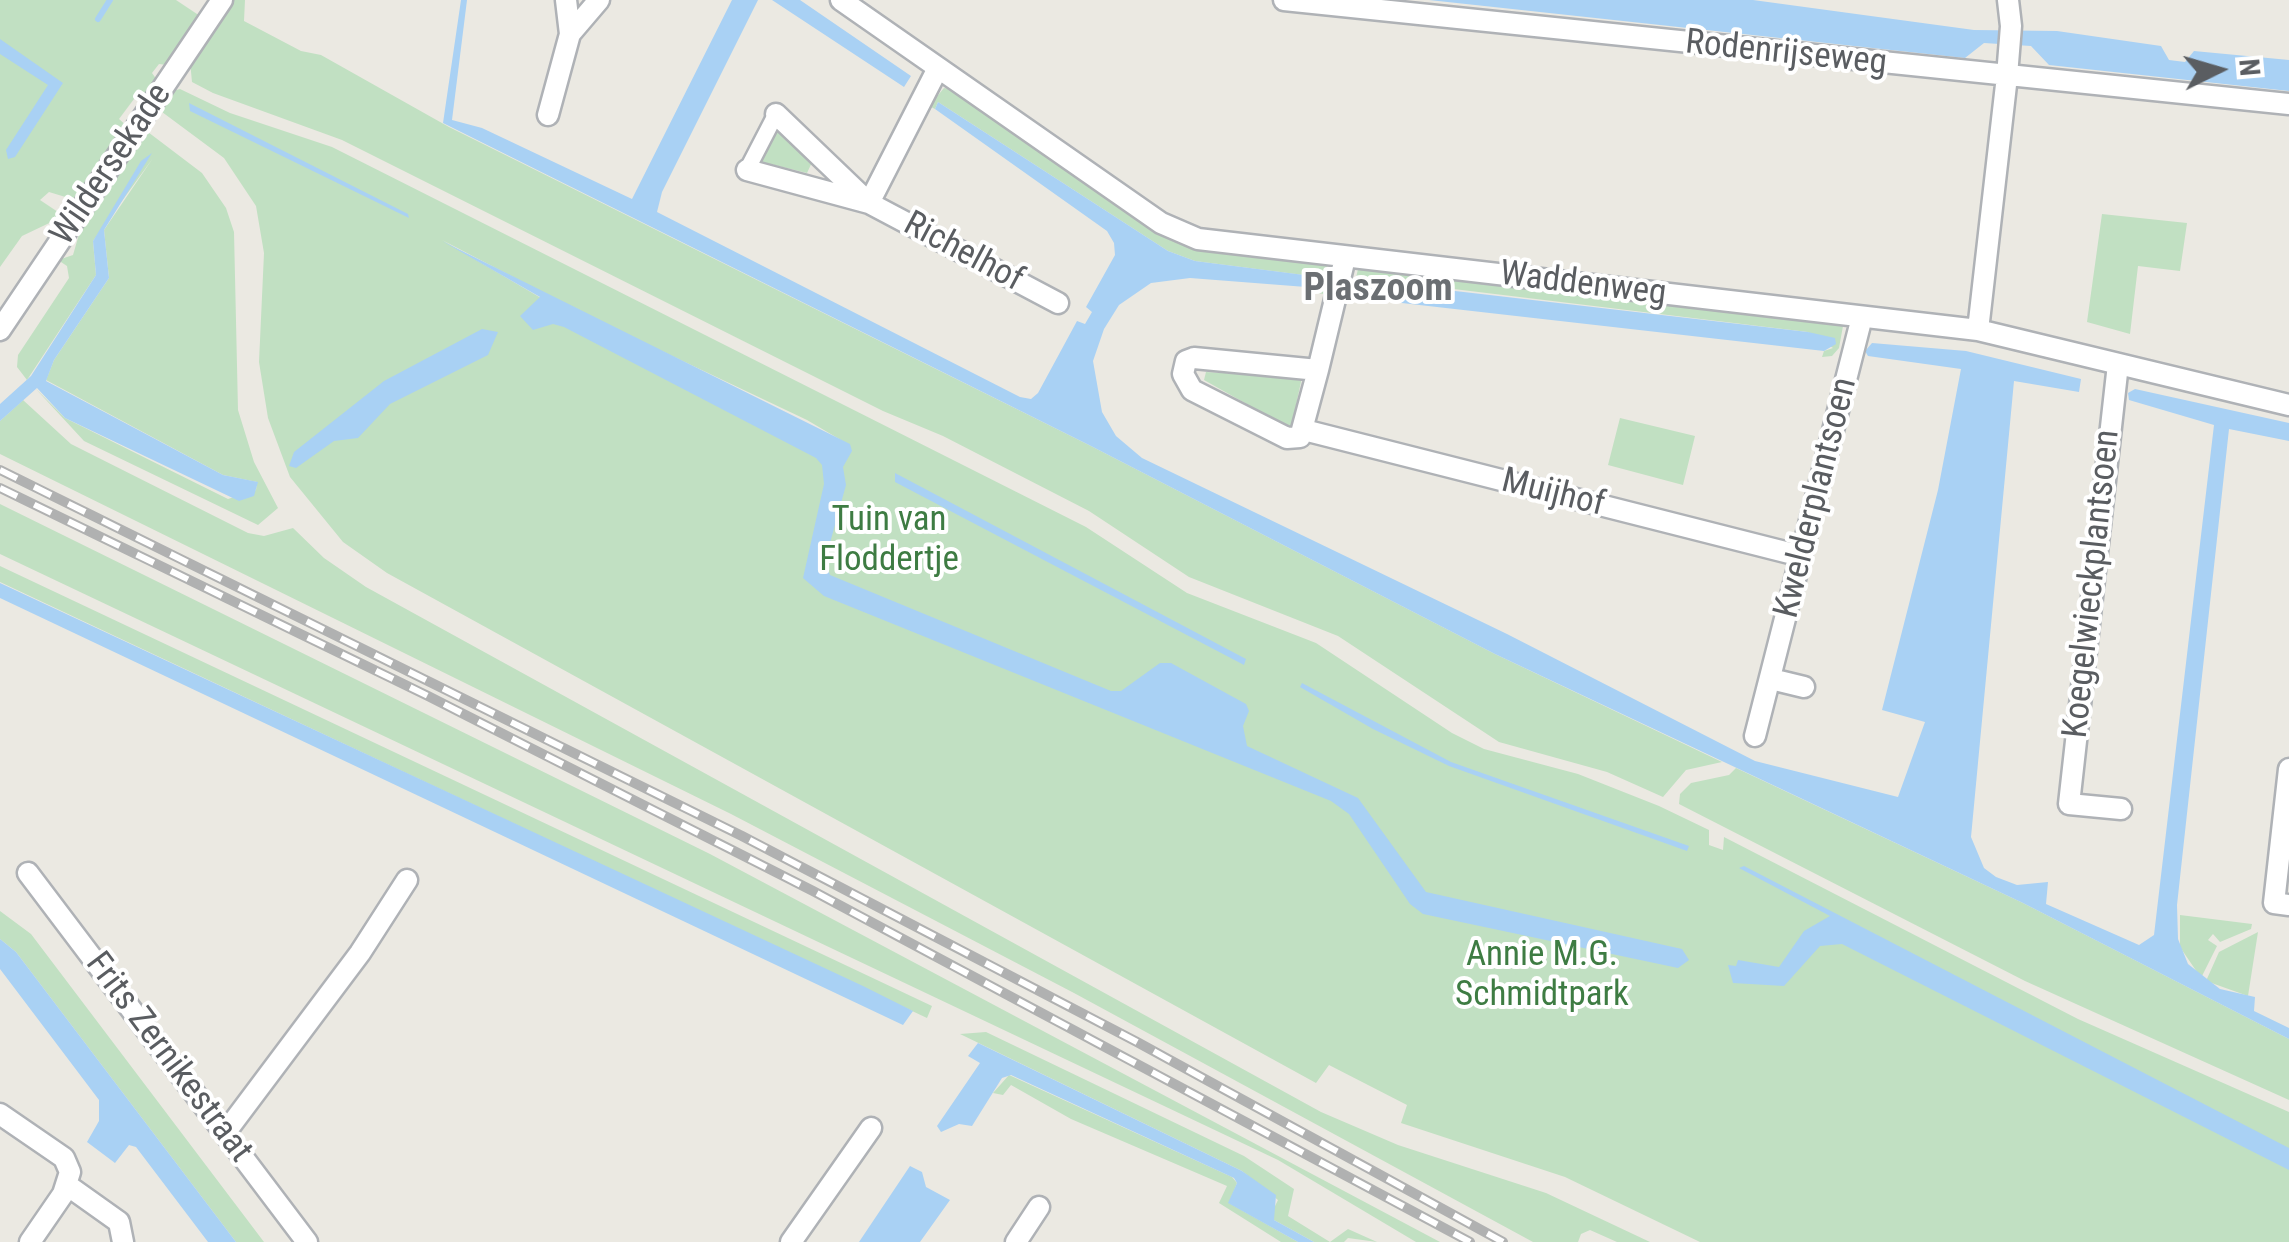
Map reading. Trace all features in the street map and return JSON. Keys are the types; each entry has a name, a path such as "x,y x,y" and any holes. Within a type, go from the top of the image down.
{"street":[{"name":"Wildersekade","path":"0,330 222,0"},
{"path":"548,115 570,34 566,0"},
{"path":"570,34 599,0"},
{"name":"Waddenweg","path":"841,0 1177,230 1198,239 1978,330 2289,404"},
{"name":"Rodenrijseweg","path":"1284,0 2289,104"},
{"path":"1978,330 2007,76 2008,0"},
{"name":"Richelhof","path":"869,204 938,68"},
{"name":"Richelhof","path":"869,204 776,114 747,170 808,183 869,204 1058,302"},
{"path":"1304,430 1345,258"},
{"name":"Kwelderplantsoen","path":"1755,736 1862,318"},
{"name":"Muijhof","path":"1318,370 1194,358 1184,367 1184,383 1287,438 1300,437 1304,430 1802,556"},
{"name":"Koegelwieckplantsoen","path":"2118,364 2069,804 2121,809"},
{"path":"1771,679 1804,687"},
{"path":"2289,769 2274,903 2289,905"},
{"name":"Frits Zernikestraat","path":"28,873 307,1242"},
{"path":"224,1133 360,953 407,880"},
{"path":"0,1114 64,1158 70,1172 67,1185 30,1242"},
{"path":"791,1242 871,1128"},
{"path":"67,1185 118,1222 123,1242"},
{"path":"1016,1242 1039,1207"}],"green space":[{"path":"0,0 176,0 203,18 167,65 159,64 152,73 157,80 146,101 137,95 119,119 128,127 84,190 72,199 49,192 40,200 64,216 22,236 0,267"},
{"path":"230,0 245,0 244,21 301,51 321,55 449,127 1091,446 1495,654 1722,762 1686,770 1663,797 1607,772 1499,742 1338,636 1189,577 1089,511 943,436 883,411 342,140 213,93 192,82 190,61"},
{"path":"944,88 958,90 1164,234 1325,264 1332,272 1331,295 1317,293 1322,283 1319,277 1195,261 1168,251 938,102 935,109 929,106"},
{"name":"Annie M.G. Schmidtpark","path":"180,89 230,113 332,147 1086,527 1187,593 1316,643 1452,733 1484,749 1578,774 1659,806 1709,830 1709,845 1723,850 1724,837 2078,1019 2289,1112 2289,1242 1700,1242 1565,1177 1401,1123 1407,1105 1329,1065 1316,1083 387,573 343,542 290,477 268,418 259,362 264,253 256,206 224,158 158,109 169,92","holes":["442,240 590,317 807,420 851,446 541,298"]},
{"path":"776,125 814,158 807,173 758,161"},
{"path":"144,129 202,173 226,208 234,232 238,410 254,462 278,508 258,525 84,441 35,388 65,418 228,499 256,490 257,482 223,475 46,380 54,360 109,278 104,230 153,158 93,241 96,275 27,380 17,367 18,355 69,278 67,266 58,260 73,255 82,224"},
{"path":"2102,214 2187,223 2180,271 2138,266 2130,334 2087,322"},
{"path":"1358,269 1835,321 1843,326 1839,348 1832,356 1822,357 1824,351 1833,348 1808,332 1396,282 1369,281 1361,292 1369,297 1352,296"},
{"path":"1206,372 1302,377 1291,429 1204,380"},
{"path":"23,400 71,444 248,533 264,536 293,528 324,558 366,587 1321,1112 1398,1145 1546,1193 1650,1242 1617,1242 1590,1230 1581,1234 1578,1242 1533,1242 1074,993 731,814 0,454 0,421"},
{"path":"1620,418 1695,436 1683,485 1608,465"},
{"path":"0,504 710,854 1440,1242 1416,1242 1278,1160 0,554"},
{"path":"0,566 932,1006 927,1018 0,582"},
{"path":"1736,768 2023,903 2289,1039 2289,1100 2025,981 1679,804 1680,794 1691,783 1729,775"},
{"path":"0,911 31,934 264,1242 236,1242 16,952 0,939"},
{"path":"2180,915 2252,924 2251,929 2220,942 2213,934 2208,940 2217,946 2201,978 2180,947"},
{"path":"2258,932 2248,996 2206,981 2219,952"},
{"path":"986,1032 1244,1156 1294,1189 1288,1216 1330,1242 1314,1242 1274,1220 1271,1214 1278,1200 1242,1171 960,1034"},
{"path":"1009,1075 1232,1177 1237,1183 1229,1203 1298,1242 1281,1242 1219,1203 1227,1186 1071,1119 1011,1085 1003,1095 993,1093"},
{"path":"1348,1229 1377,1242 1348,1238 1344,1242 1330,1242"}],"water":[{"path":"461,0 467,0 452,120 482,128 632,199 732,0 758,0 662,192 657,212 1020,397 1031,399 1038,393 1077,321 1085,324 1092,312 1086,307 1115,255 1114,243 1107,231 935,109 938,102 1168,251 1195,261 1320,277 1319,288 1190,278 1151,283 1119,305 1104,329 1093,361 1102,412 1116,436 1142,458 1507,634 1755,761 1898,797 1925,722 1882,710 1938,490 1961,369 1868,356 1865,351 1872,343 1966,351 2081,379 2079,392 2014,381 1971,837 1984,868 1996,877 2017,885 2048,882 2046,904 2139,945 2154,935 2214,425 2129,400 2128,393 2135,389 2289,423 2289,441 2229,429 2177,905 2178,939 2188,964 2220,989 2255,997 2254,1011 2289,1028 2289,1039 2023,903 1495,654 1091,446 443,123"},
{"path":"772,0 800,0 911,76 904,87"},
{"path":"1429,0 1753,0 1974,30 2057,31 2161,46 2169,60 2185,62 2194,51 2289,60 2289,91 2049,65 2031,46 1984,43 1965,58"},
{"path":"0,39 63,83 15,157 8,159 6,150 48,85 0,54"},
{"path":"189,103 408,214 409,218 190,111"},
{"path":"152,153 104,230 109,278 54,360 46,381 223,475 258,482 254,496 239,501 65,418 37,388 0,421 0,404 31,376 96,275 93,241 141,161"},
{"path":"442,241 850,444 852,451 843,467 846,485 825,561 830,575 1111,691 1121,691 1160,663 1171,663 1246,704 1249,711 1243,726 1247,746 1358,798 1426,892 1682,949 1689,960 1678,968 1423,914 1410,904 1349,814 1331,801 824,596 803,578 824,484 822,465 816,458 564,327 553,324 533,330 520,316 540,297"},
{"path":"1369,281 1808,332 1835,338 1836,344 1824,351 1393,302 1360,292 1361,285"},
{"path":"482,329 498,332 488,355 390,404 358,438 334,441 296,468 289,466 294,452 384,381"},
{"path":"895,473 1246,659 1244,665 895,482"},
{"path":"0,583 913,1011 903,1025 0,598"},
{"path":"1302,683 1451,762 1689,846 1687,851 1449,766 1373,729 1300,687"},
{"path":"1744,866 2289,1148 2289,1170 1842,944 1820,946 1784,986 1733,983 1728,965 1736,966 1738,960 1779,967 1804,931 1830,916 1739,868"},
{"path":"0,939 16,952 236,1242 208,1242 136,1147 129,1145 115,1163 87,1142 99,1121 99,1100 0,969"},
{"path":"978,1043 1242,1171 1276,1195 1274,1220 1314,1242 1298,1242 1228,1203 1237,1183 1234,1178 1011,1075 1002,1078 972,1126 959,1124 941,1132 937,1126 980,1063 968,1056"},
{"path":"910,1166 922,1172 926,1187 950,1200 920,1242 859,1242"}],"waterway":[{"path":"98,19 110,0"}],"railway":[{"path":"0,470 742,836 1137,1042 1503,1242"},
{"path":"0,488 428,696 813,891 1470,1242"}],"district":[{"name":"Plaszoom","path":"1378,290"}],"park label":[{"name":"Tuin van Floddertje","path":"889,541"}]}
